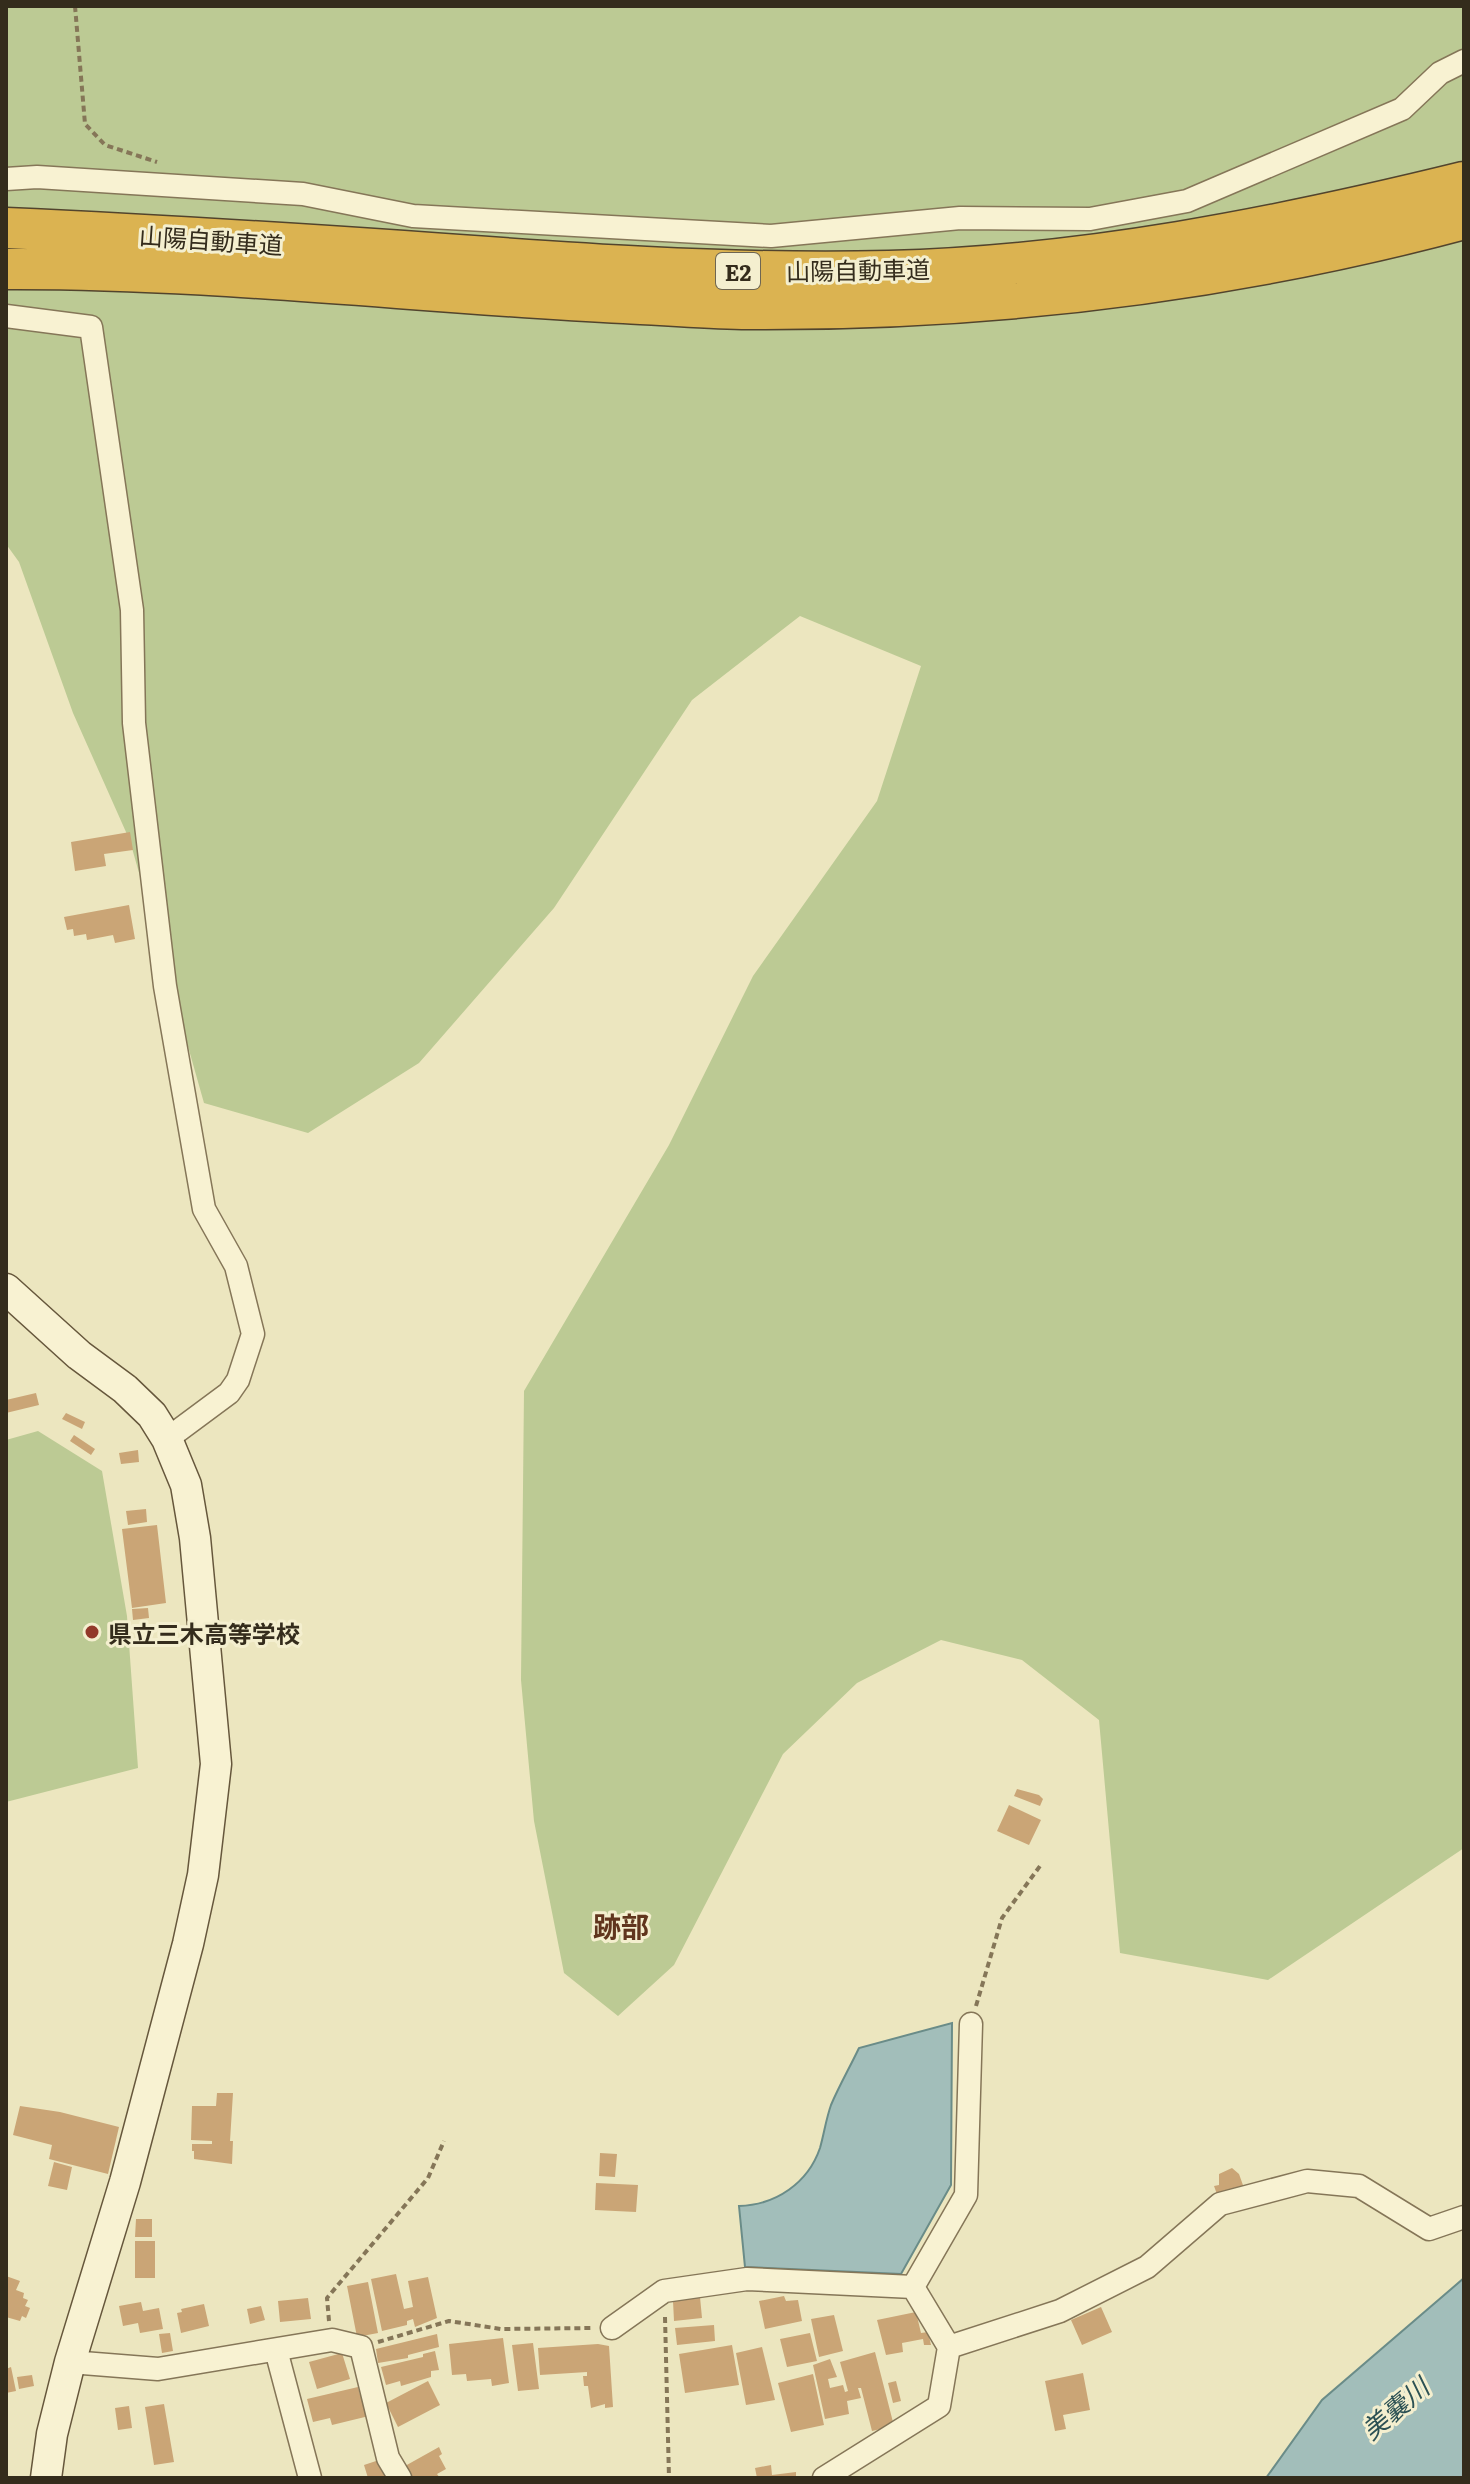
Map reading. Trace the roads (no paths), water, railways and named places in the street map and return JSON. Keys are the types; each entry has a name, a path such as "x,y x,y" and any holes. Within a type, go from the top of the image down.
{"highway":[{"name":"山陽自動車道","path":"6,228 602,265 739,271 892,271 1014,262 1222,235 1384,202 1464,182"},
{"name":"山陽自動車道","path":"6,269 195,275 740,309 901,307 1015,300 1228,272 1394,238 1464,219"},
{"path":"6,280 195,275"}],"street":[{"path":"6,179 37,177 256,190 303,194 413,216 771,236 960,218 1090,219 1187,201 1402,109 1440,73 1464,61"},
{"path":"6,316 91,327 132,610 134,723 165,986 204,1209 236,1266 253,1334 238,1380 229,1393 167,1439"},
{"path":"6,1289 79,1355 125,1389 152,1415 167,1439 186,1485 195,1538 216,1764 203,1875 188,1944 125,2182 70,2362 52,2434 46,2478"},
{"path":"913,2287 966,2195 971,2024"},
{"path":"949,2347 1060,2311 1147,2267 1220,2204 1307,2181 1359,2186 1429,2229 1464,2217"},
{"path":"612,2328 664,2291 747,2279 913,2287"},
{"path":"824,2478 939,2406 949,2347 913,2287"},
{"path":"70,2362 158,2369 332,2340 361,2347 388,2458 400,2478"},
{"path":"276,2350 310,2478"}],"water":[{"path":"952,2023 951,2185 901,2274 745,2267 739,2206 753,2205 778,2196 807,2172 820,2148 831,2105 859,2048"},
{"name":"美嚢川","path":"1464,2278 1464,2478 1266,2478 1322,2400"}],"place":[{"name":"県立三木高等学校","path":"92,1632"}],"district":[{"name":"跡部","path":"621,1925"}]}
